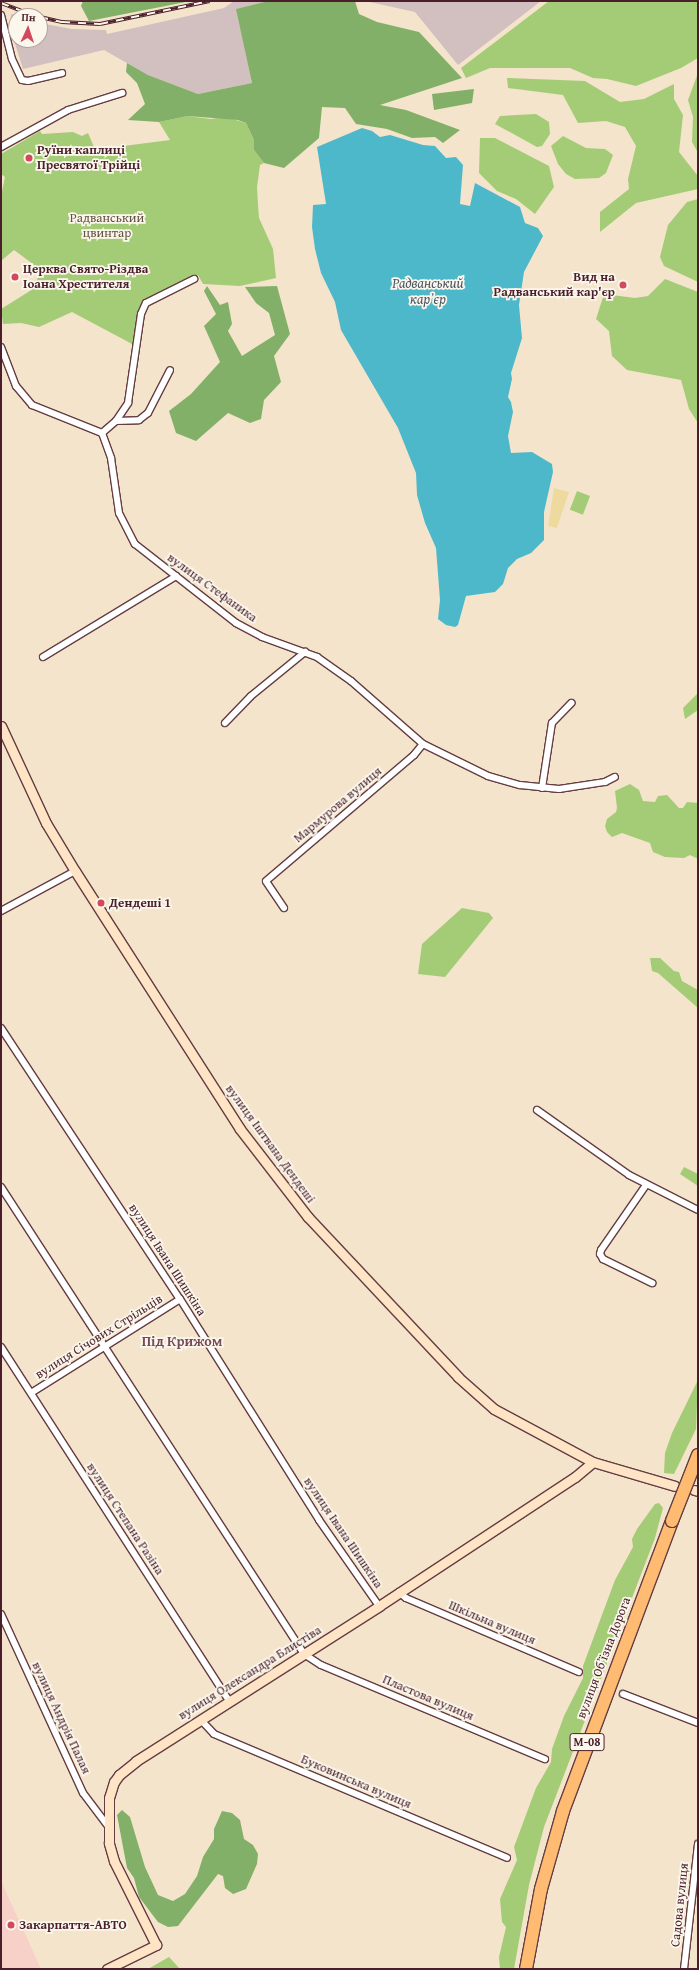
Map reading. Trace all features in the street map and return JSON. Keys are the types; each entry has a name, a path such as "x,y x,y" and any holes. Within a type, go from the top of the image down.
{"highway":[{"name":"вулиця Обʼїзна Дорога","path":"526,1969 540,1889 563,1811 698,1455"}],"street":[{"path":"1,15 12,59 22,80 28,81 62,73"},
{"path":"1,147 68,110 122,93"},
{"path":"1,348 16,386 32,405 102,433 116,421 130,396 141,314 146,303 194,278"},
{"path":"116,421 139,420 148,413 170,370"},
{"name":"вулиця Стефаника","path":"102,433 109,448 116,501 124,526 144,552 242,626 317,657 351,681 423,744 488,776 542,788 582,787 605,782 615,777"},
{"path":"43,657 176,576"},
{"path":"225,723 251,696 305,652"},
{"path":"542,788 552,723 570,703"},
{"name":"вулиця Іштвана Дендеші","path":"1,726 46,823 75,872 237,1123 276,1178 308,1217 476,1395 504,1416 593,1462 675,1486"},
{"name":"Мармурова вулиця","path":"284,908 266,881 414,755 423,744"},
{"path":"1,911 75,872"},
{"name":"вулиця Івана Шишкіна","path":"1,1028 180,1299 319,1520 379,1606"},
{"path":"537,1110 590,1149 646,1185 698,1210"},
{"path":"646,1185 601,1250 600,1254 603,1259 652,1283"},
{"path":"1,1187 304,1654"},
{"name":"вулиця Січових Стрільців","path":"31,1393 180,1299"},
{"name":"вулиця Степана Разіна","path":"1,1347 230,1702"},
{"name":"вулиця Олександра Блистіва","path":"107,1969 156,1945 114,1861 108,1826 111,1789 119,1775 136,1761 379,1606 575,1477 593,1462"},
{"name":"Шкільна вулиця","path":"399,1592 406,1598 579,1672"},
{"name":"вулиця Андрія Палая","path":"1,1614 83,1793 108,1826"},
{"name":"Пластова вулиця","path":"304,1654 322,1665 545,1759"},
{"path":"623,1694 698,1723"},
{"name":"Буковинська вулиця","path":"201,1720 214,1734 507,1858"},
{"name":"Садова вулиця","path":"684,1969 698,1844"}],"shaded area":[{"path":"234,1 268,1 237,9 252,83 198,94 148,75 104,50 23,69 16,48 48,48 48,24 72,29 106,30 107,34 224,8"},
{"path":"365,1 541,1 458,65 415,12"},
{"name":"Закарпаття-АВТО","path":"1,1881 41,1969 1,1969"}],"green space":[{"path":"83,1 191,1 89,21 81,6"},
{"path":"268,1 355,1 359,14 377,22 419,32 462,78 380,105 406,110 460,130 443,143 435,137 412,138 387,129 356,124 345,108 322,107 319,138 284,168 264,163 254,150 254,140 246,123 238,120 188,116 159,122 128,120 145,104 137,83 126,72 127,63 148,75 198,94 252,83 236,9"},
{"path":"549,1 698,1 698,58 681,68 636,86 607,79 593,78 570,68 490,68 466,78 461,68"},
{"path":"698,73 698,153 692,142 693,117 688,100"},
{"path":"507,78 585,81 620,102 644,99 674,84 674,99 683,115 679,152 698,176 698,189 636,203 600,232 600,212 629,189 628,179 636,146 625,127 606,121 578,123 563,95 508,88"},
{"path":"474,89 472,103 434,110 432,94"},
{"path":"536,114 549,122 550,134 542,146 537,147 495,124 500,116"},
{"name":"Радванський цвинтар","path":"188,116 211,119 226,117 246,123 254,140 254,150 264,163 260,165 257,187 259,218 273,249 276,278 240,286 203,284 198,275 142,303 134,345 72,312 39,327 21,323 3,324 1,309 33,289 41,270 14,250 1,261 1,196 5,177 1,174 1,154 40,131 42,134 73,132 82,136 88,133 94,147 108,148 170,140 159,122"},
{"path":"563,136 586,148 605,149 613,155 606,173 599,178 575,179 566,174 558,164 551,146"},
{"path":"480,138 495,138 549,166 554,187 535,214 516,199 497,191 479,173"},
{"path":"698,199 698,282 664,266 660,257 668,225 687,202"},
{"path":"665,279 698,292 698,423 689,409 681,380 627,370 612,356 609,331 596,319 604,294 635,298 648,296"},
{"path":"207,286 220,305 228,302 232,324 228,331 242,356 275,335 269,313 256,303 245,287 277,286 290,334 274,356 281,382 264,400 261,419 250,423 228,413 196,441 176,433 169,411 191,394 220,362 204,326 216,314 204,291"},
{"path":"577,491 590,496 583,515 570,510"},
{"path":"698,693 698,710 685,719 683,708"},
{"path":"630,784 639,790 643,801 655,802 658,796 667,795 679,808 683,808 687,802 698,803 698,859 690,855 684,858 665,857 653,852 650,843 622,833 612,837 607,832 605,826 607,819 616,812 617,808 615,791"},
{"path":"462,908 489,913 493,918 445,977 418,974 422,944"},
{"path":"650,958 660,958 674,971 679,972 682,981 698,990 698,1008 658,973 652,971"},
{"path":"684,1167 698,1174 698,1186 680,1174"},
{"path":"698,1380 696,1429 674,1474 664,1473 665,1453 672,1433"},
{"path":"659,1503 663,1508 655,1538 544,1827 529,1885 514,1969 500,1969 499,1957 506,1927 502,1922 500,1899 517,1860 514,1847 536,1788 551,1762 552,1749 564,1716 583,1678 583,1666 615,1580 633,1547 632,1539 637,1529 655,1504"},
{"path":"122,1810 130,1817 145,1867 158,1895 173,1901 185,1894 197,1876 203,1857 214,1839 214,1829 222,1811 232,1813 240,1820 244,1839 253,1845 258,1854 257,1864 246,1889 233,1894 225,1888 223,1876 218,1874 178,1926 168,1927 158,1922 139,1897 134,1878 127,1868 117,1815"},
{"path":"169,1957 180,1969 148,1969"}],"sand":[{"path":"554,488 569,492 557,528 548,526"}],"water":[{"name":"Радванський карʼєр","path":"362,128 372,131 380,137 390,135 423,145 435,146 446,158 456,157 463,165 460,204 470,206 475,183 520,207 525,223 538,228 543,236 524,272 519,305 522,338 511,373 512,379 508,397 511,402 513,412 508,436 511,453 532,452 552,464 553,472 544,512 544,540 531,553 517,559 508,568 503,584 495,592 466,596 458,625 455,627 446,625 438,619 440,600 436,548 425,523 417,495 416,473 398,428 341,330 335,302 321,273 315,249 312,227 313,205 326,204 317,147"}],"railway":[{"path":"48,19 62,22 100,24 210,1"},
{"path":"1,3 14,8"}],"place":[{"name":"Руїни каплиці Пресвятої Трійці","path":"29,158"},
{"name":"Церква Свято-Різдва Іоана Хрестителя","path":"15,277"},
{"name":"Вид на Радванський кар'єр","path":"623,285"},
{"name":"Дендеші 1","path":"101,903"},
{"name":"Закарпаття-АВТО","path":"11,1925"}],"district":[{"name":"Під Крижом","path":"182,1341"}]}
